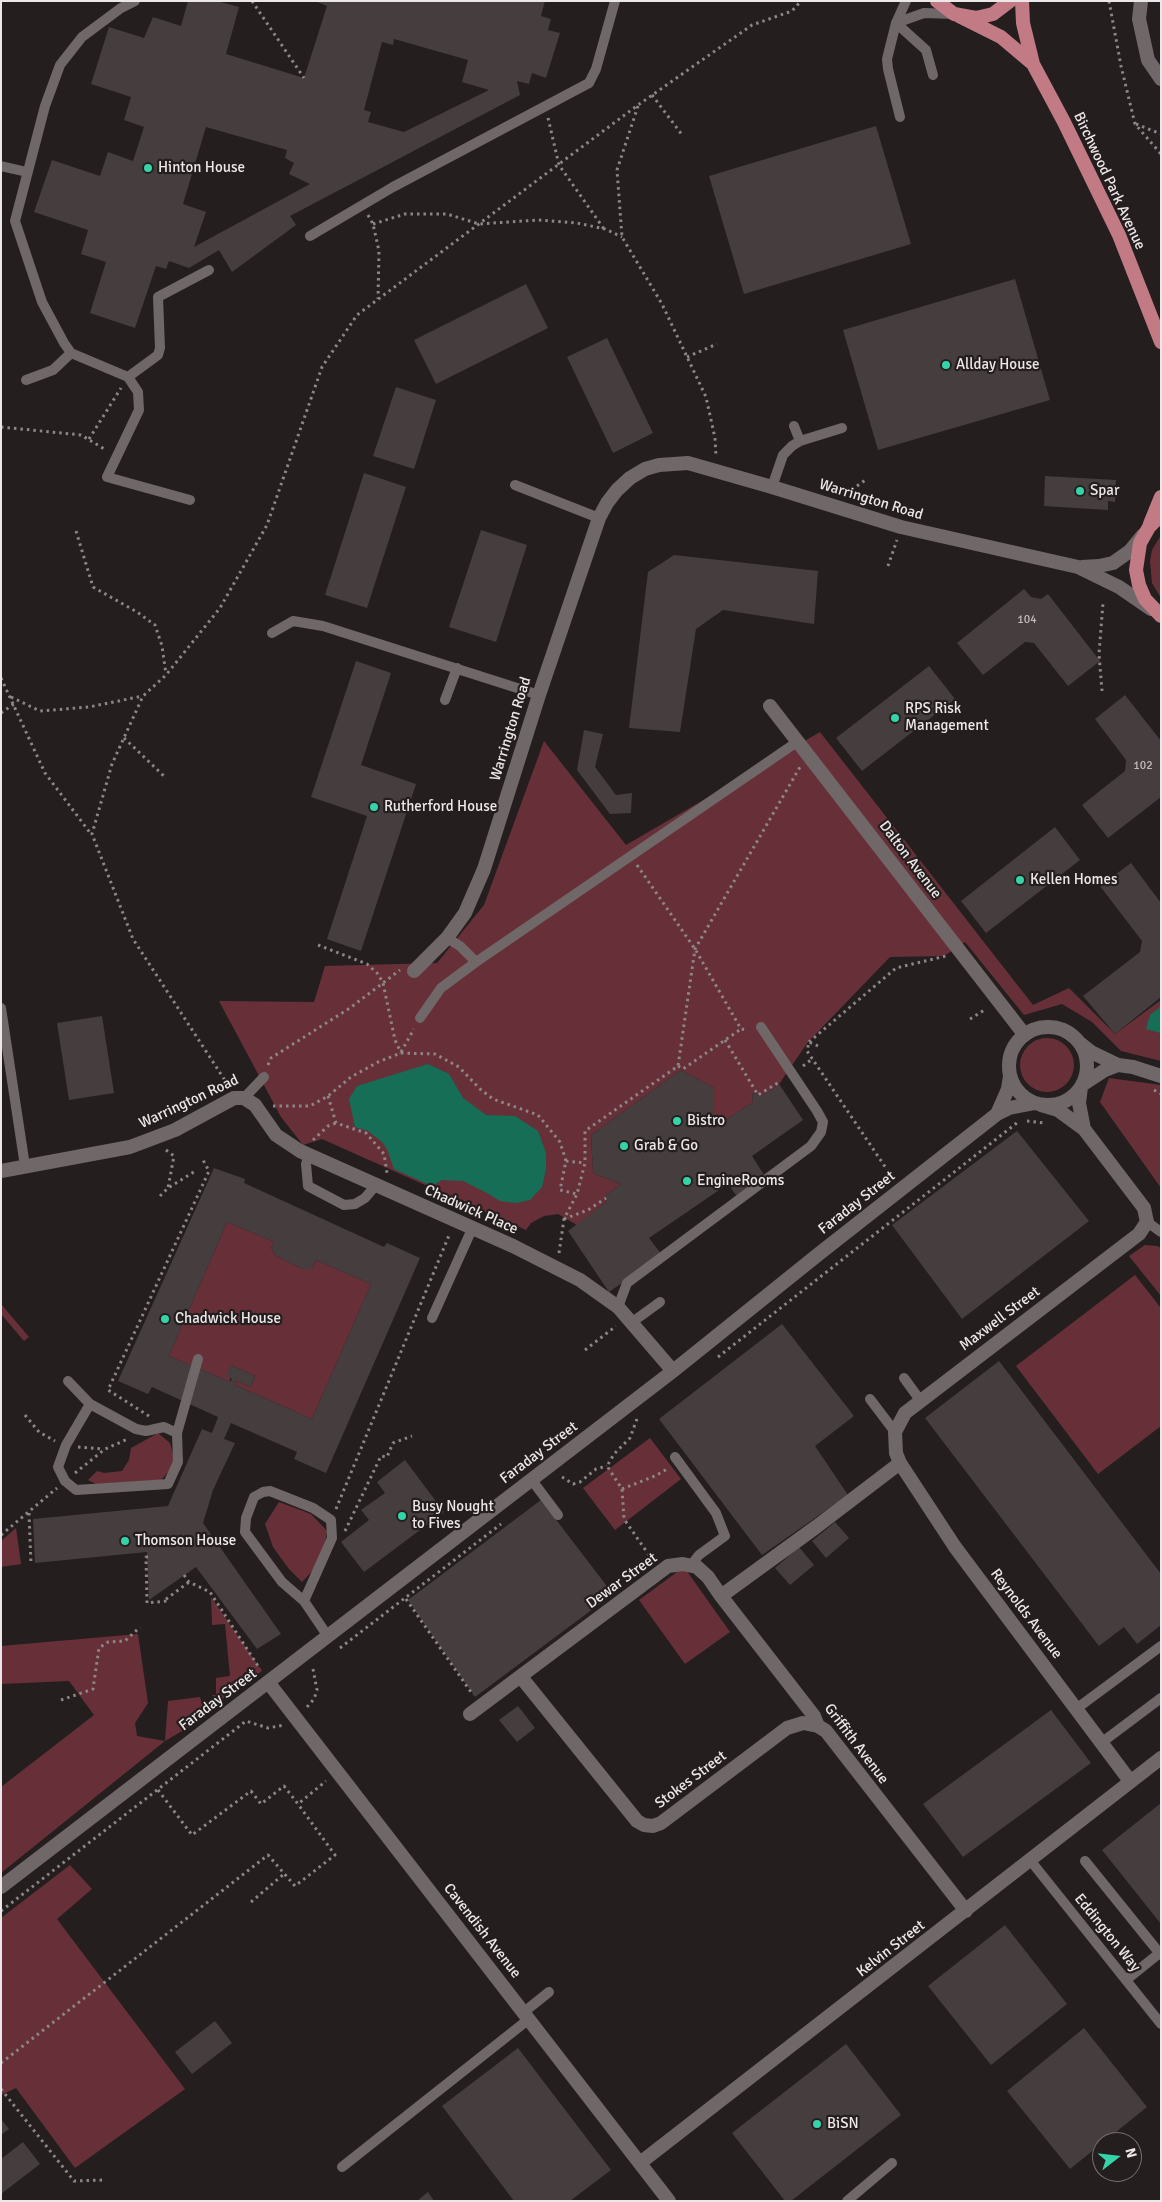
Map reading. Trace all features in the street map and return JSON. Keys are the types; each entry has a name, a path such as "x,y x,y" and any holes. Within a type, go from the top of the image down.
{"main road":[{"name":"Birchwood Park Avenue","path":"937,1 956,15 1001,37 1033,64"},
{"path":"956,15 976,18 993,14 1010,1"},
{"name":"Birchwood Park Avenue","path":"1022,1 1024,23 1033,64 1064,122 1119,235 1161,342"},
{"path":"1160,616 1146,599 1139,585 1136,570 1137,554 1161,497"},
{"path":"1147,530 1161,515"}],"street":[{"path":"1141,1 1140,19 1148,60 1161,79"},
{"name":"Warrington Road","path":"414,970 447,938 465,913 484,869 538,695 599,518 607,502 618,490 630,478 645,469 659,464 688,464 772,487 901,527 1078,567 1119,587 1160,616"},
{"name":"Warrington Road","path":"1078,567 1113,563 1130,551 1147,530"},
{"name":"Dalton Avenue","path":"770,706 1024,1034"},
{"path":"998,1114 1008,1089 1010,1053 1015,1043 1024,1034 1033,1029 1054,1027 1068,1032 1091,1052 1118,1065 1133,1067 1161,1076"},
{"path":"1080,1043 1087,1063 1079,1103 1084,1129"},
{"path":"1038,1104 1052,1105 1063,1102 1073,1096 1081,1086 1105,1070 1118,1065"},
{"path":"1010,1076 1019,1092 1038,1104 1058,1110 1084,1129 1144,1208 1147,1222"},
{"name":"Warrington Road","path":"1,1171 130,1147 175,1130 234,1098 244,1098"},
{"name":"Chadwick Place","path":"244,1098 249,1100 259,1110 276,1135 309,1155 513,1246 580,1280 625,1316 673,1371"},
{"name":"Faraday Street","path":"1,1887 673,1371 820,1252 998,1114 1009,1108 1038,1104"},
{"name":"Maxwell Street","path":"895,1432 906,1413 920,1400 1138,1234 1147,1222"},
{"path":"691,1565 703,1572 721,1596 900,1463 896,1453 895,1432"},
{"name":"Reynolds Avenue","path":"900,1463 955,1546 1130,1782"},
{"name":"Dewar Street","path":"475,1710 661,1570 675,1564 691,1565"},
{"name":"Griffith Avenue","path":"721,1596 814,1716 818,1726 826,1731 966,1911"},
{"name":"Stokes Street","path":"521,1677 638,1821 644,1825 653,1826 661,1823 787,1728 803,1723 818,1726"},
{"name":"Cavendish Avenue","path":"268,1682 669,2201"},
{"name":"Kelvin Street","path":"640,2163 1161,1758"}],"lane":[{"path":"135,1 121,8 82,36 60,65 45,106 14,221 42,302 71,353 128,377 138,392 140,410 107,477 190,500"},
{"path":"310,236 393,186 589,83 596,69 615,1"},
{"path":"900,117 888,69 889,48 896,23 906,1"},
{"path":"896,23 924,13 956,15"},
{"path":"896,23 926,50 933,75"},
{"path":"1,166 27,172"},
{"path":"128,377 158,355 160,348 158,297 209,270"},
{"path":"26,380 53,370 71,353"},
{"path":"794,426 800,441"},
{"path":"772,487 783,455 800,441 842,428"},
{"path":"515,485 599,518"},
{"path":"272,633 293,621 323,626 538,695"},
{"path":"445,700 457,668"},
{"path":"420,1018 441,988 476,962 797,742"},
{"path":"447,938 460,946 476,962"},
{"path":"1,1008 25,1166"},
{"path":"660,1302 625,1316 628,1283 811,1146 821,1132 822,1122 817,1111 762,1027"},
{"name":"Warrington Road","path":"244,1098 264,1077"},
{"path":"309,1155 306,1164 308,1186 344,1205 355,1204 366,1198 376,1185"},
{"path":"1147,1222 1161,1232"},
{"path":"432,1318 472,1229"},
{"path":"90,1404 66,1445 58,1467 66,1481 76,1490 168,1484 178,1462 178,1433 198,1359"},
{"path":"904,1378 920,1400"},
{"path":"68,1381 90,1404 136,1429 146,1431 164,1427 178,1433"},
{"path":"870,1399 895,1432"},
{"path":"676,1458 716,1513 726,1536 700,1555 691,1565"},
{"path":"532,1479 558,1515"},
{"path":"304,1601 332,1538 331,1520 313,1508 270,1491 254,1496 246,1518 245,1532 282,1582 304,1601 328,1635"},
{"path":"1076,1709 1161,1646"},
{"path":"1102,1743 1161,1698"},
{"name":"Eddington Way","path":"1030,1860 1161,2024"},
{"path":"1085,1861 1160,1954 1126,1980"},
{"path":"342,2167 526,2015 549,1992"},
{"path":"847,2201 892,2163"}],"path":[{"path":"252,1 304,78"},
{"path":"92,834 112,764 144,696 166,675 220,608 267,525 322,366 357,316 652,95 752,25 792,11 800,1"},
{"path":"1109,1 1121,66 1135,124 1161,154"},
{"path":"652,95 683,136"},
{"path":"638,105 617,170 622,237 662,304 706,397 716,448 712,470"},
{"path":"545,107 559,165 605,229"},
{"path":"1135,124 1161,134"},
{"path":"363,205 373,224 379,251 378,300"},
{"path":"373,224 405,214 447,214 479,224 538,220 577,223 605,229 622,237"},
{"path":"687,357 718,344"},
{"path":"88,439 128,377"},
{"path":"1,427 81,435 117,456"},
{"path":"851,501 857,486 867,479"},
{"path":"76,531 93,587 138,612 155,625 162,646 166,675"},
{"path":"888,566 898,537"},
{"path":"1102,691 1099,654 1103,603"},
{"path":"1,678 45,773 92,834 134,939 229,1087"},
{"path":"11,697 40,711 89,707 144,696"},
{"path":"1,713 14,704"},
{"path":"124,738 165,777"},
{"path":"556,1268 564,1219 577,1194 585,1163 585,1131 678,1066 695,949 808,754"},
{"path":"632,856 695,949 741,1029 683,1069 678,1066"},
{"path":"318,946 367,964 378,974 383,983 395,1040 401,1053"},
{"path":"894,1179 807,1051 809,1042 896,968 950,955 958,950"},
{"path":"264,1077 271,1058 350,1008 403,968 414,970"},
{"path":"970,1019 987,1008"},
{"path":"401,1053 420,1018"},
{"path":"725,1040 758,1095"},
{"path":"809,1042 818,1046"},
{"path":"259,1110 275,1105 310,1106 328,1096 351,1077 378,1062 401,1053 435,1054 459,1067 480,1089 493,1099 538,1115 560,1142 566,1160 560,1190 577,1194"},
{"path":"1146,1085 1161,1094"},
{"path":"328,1096 336,1123"},
{"path":"715,1359 1016,1123 1021,1121 1049,1124"},
{"path":"309,1155 312,1141 328,1126 336,1123 366,1133 384,1154 390,1192"},
{"path":"163,1148 174,1156 168,1188"},
{"path":"1,1535 105,1449 146,1431 153,1419 108,1390 209,1171 203,1160"},
{"path":"566,1160 585,1163"},
{"path":"160,1196 168,1188 197,1170"},
{"path":"564,1219 588,1210 606,1198"},
{"path":"331,1520 455,1221"},
{"path":"585,1350 625,1316"},
{"path":"630,1425 643,1415"},
{"path":"562,1477 573,1484 580,1482 596,1469 607,1466 614,1454 630,1438 637,1419"},
{"path":"332,1538 343,1535 382,1456 388,1457 393,1443 412,1436"},
{"path":"622,1489 660,1474 676,1458"},
{"path":"607,1466 622,1489 624,1519 651,1558 661,1555"},
{"path":"541,1493 570,1471"},
{"path":"28,1512 31,1564"},
{"path":"335,1652 406,1600 504,1523"},
{"path":"148,1558 146,1557 147,1602 166,1601 188,1582"},
{"path":"184,1575 188,1582 210,1592 268,1682"},
{"path":"406,1600 475,1710"},
{"path":"61,1700 94,1689 99,1648 108,1642 125,1641 140,1627"},
{"path":"305,1710 314,1699 317,1690 316,1679 311,1670 319,1664"},
{"path":"1,1911 246,1721 268,1728 285,1724"},
{"path":"298,1804 338,1772"},
{"path":"1,2063 268,1855 295,1886 335,1855 284,1786 262,1804 251,1792 192,1835 158,1790"},
{"path":"251,1902 284,1874"},
{"path":"1,2089 74,2181 104,2180"}],"shaded area":[{"path":"1161,535 1161,598 1152,583 1150,561 1152,550"},
{"path":"820,732 1033,1005 1069,988 1115,1034 1161,1000 1161,1061 1121,1051 1092,1022 1062,1004 1024,1015 965,942 944,956 890,957 808,1042 779,1084 763,1095 752,1093 753,1102 714,1128 714,1088 681,1070 591,1135 593,1173 621,1184 605,1196 606,1202 577,1225 558,1214 544,1216 531,1223 526,1230 322,1139 303,1145 281,1117 219,1001 314,1002 325,966 437,963 484,905 544,741 626,845"},
{"path":"1161,1006 1161,1033 1146,1029 1150,1015"},
{"path":"1042,1038 1052,1038 1062,1042 1070,1050 1074,1065 1070,1080 1062,1088 1052,1092 1042,1092 1032,1088 1024,1080 1020,1070 1020,1060 1024,1050 1032,1042"},
{"path":"428,1064 449,1074 463,1098 486,1115 515,1116 538,1131 546,1153 546,1169 542,1187 530,1200 516,1203 500,1201 463,1181 442,1180 432,1186 394,1169 387,1149 382,1142 368,1131 355,1127 349,1099 357,1086"},
{"path":"1109,1078 1161,1085 1161,1188 1100,1102"},
{"path":"227,1222 274,1242 271,1248 276,1256 303,1269 312,1269 316,1260 371,1284 312,1419 235,1385 236,1381 251,1387 255,1376 231,1365 230,1382 169,1356"},
{"path":"1145,1245 1161,1248 1161,1296 1129,1256"},
{"path":"1135,1275 1161,1308 1161,1426 1098,1474 1016,1366"},
{"path":"1,1304 29,1337 24,1341 1,1314"},
{"path":"158,1433 170,1443 173,1454 173,1467 161,1480 96,1484 88,1480 97,1471 104,1473 122,1471 129,1460 131,1448"},
{"path":"650,1438 681,1479 615,1530 583,1488"},
{"path":"279,1502 311,1514 327,1531 324,1549 316,1567 302,1582 289,1569 273,1547 265,1524"},
{"path":"16,1528 21,1564 1,1567 1,1541"},
{"path":"684,1567 730,1632 685,1664 639,1600"},
{"path":"211,1597 262,1671 216,1704 212,1695 216,1695 216,1678 230,1676 225,1624 212,1625"},
{"path":"138,1634 148,1703 135,1723 137,1736 165,1741 1,1873 1,1787 94,1715 69,1681 1,1684 1,1646"},
{"path":"200,1697 206,1717 165,1741 168,1701"},
{"path":"70,1865 92,1889 57,1919 185,2089 75,2168 16,2088 1,2095 1,1918"}],"building":[{"name":"Hinton House","path":"188,1 217,1 239,7 226,54 304,78 327,6 315,1 545,1 541,16 551,19 548,30 560,33 546,78 532,73 529,84 517,81 520,95 290,216 296,225 232,272 219,250 189,268 169,261 166,269 156,266 135,328 90,313 106,262 81,254 88,230 34,212 52,160 100,176 108,152 133,161 144,127 124,120 131,97 91,84 109,27 144,38 153,17 181,26","holes":["394,39 468,60 462,82 489,90 404,132 368,122 371,112 364,110 382,42 393,45","206,127 287,150 285,158 294,163 289,174 310,184 194,247 206,212 183,204"]},
{"path":"876,126 911,244 744,294 709,176"},
{"name":"Allday House","path":"1015,279 1050,400 878,450 843,330"},
{"path":"526,284 548,328 436,384 414,340"},
{"path":"607,338 653,433 613,453 567,357"},
{"path":"396,387 436,400 414,469 373,456"},
{"path":"364,473 406,487 367,608 325,595"},
{"name":"Spar","path":"1045,476 1116,480 1115,502 1108,501 1108,510 1044,506"},
{"path":"481,530 527,545 496,642 449,627"},
{"path":"674,555 818,571 814,624 723,610 696,629 680,732 629,728 648,572"},
{"path":"1024,589 1031,597 1041,599 1048,594 1100,661 1068,686 1034,643 1025,642 983,675 957,643"},
{"name":"Rutherford House","path":"356,661 391,673 361,765 416,784 361,951 327,939 367,816 311,797"},
{"name":"RPS Risk Management","path":"929,666 955,699 862,771 836,738"},
{"path":"1125,695 1161,741 1161,797 1108,838 1082,805 1125,771 1126,760 1095,719"},
{"path":"584,730 603,734 595,767 616,795 632,793 631,813 610,814 577,770"},
{"name":"Kellen Homes","path":"1055,827 1080,860 986,933 961,901"},
{"path":"1131,863 1161,903 1161,997 1115,1034 1083,996 1140,952 1142,941 1100,886"},
{"path":"102,1016 114,1093 69,1100 57,1023"},
{"name":"EngineRooms","path":"681,1070 714,1088 714,1128 753,1102 752,1093 763,1095 779,1084 803,1120 752,1156 766,1178 738,1198 728,1184 649,1238 662,1255 609,1292 568,1231 606,1202 605,1196 621,1184 593,1173 591,1135"},
{"path":"1017,1131 1089,1221 962,1319 892,1225"},
{"name":"Chadwick House","path":"214,1168 245,1179 244,1183 384,1247 387,1243 420,1258 326,1473 294,1459 297,1452 231,1423 224,1439 235,1443 213,1490 203,1523 281,1634 257,1649 196,1567 149,1600 147,1552 35,1563 33,1519 168,1506 202,1429 212,1433 218,1417 152,1387 148,1394 118,1381","holes":["227,1222 274,1242 271,1248 276,1256 303,1269 312,1269 316,1260 371,1284 312,1419 235,1385 236,1381 251,1387 255,1376 231,1365 226,1376 232,1379 230,1382 169,1356"]},
{"path":"782,1324 854,1416 815,1446 848,1495 762,1555 659,1419"},
{"path":"999,1361 1161,1574 1161,1625 1137,1644 1124,1627 1099,1646 925,1418"},
{"name":"Busy Nought to Fives","path":"405,1460 444,1512 364,1572 341,1542 369,1520 361,1510 385,1493 377,1482"},
{"path":"541,1500 613,1594 475,1697 408,1600"},
{"path":"835,1522 849,1538 826,1558 812,1541"},
{"path":"799,1547 814,1565 790,1585 775,1568"},
{"path":"518,1706 535,1728 517,1742 499,1720"},
{"path":"1051,1710 1091,1763 963,1857 923,1804"},
{"path":"1161,1803 1161,1924 1102,1850"},
{"path":"1005,1925 1067,2004 991,2065 928,1986"},
{"path":"215,2021 232,2043 192,2074 175,2052"},
{"path":"1084,2028 1147,2107 1116,2132 1092,2132 1092,2151 1070,2169 1007,2091"},
{"name":"BiSN","path":"846,2044 901,2115 791,2201 785,2201 732,2133"},
{"path":"518,2048 611,2170 570,2201 514,2201 442,2106"},
{"path":"1,2119 9,2129 1,2135"},
{"path":"23,2142 40,2164 1,2194 1,2159"},
{"path":"428,2192 434,2201 417,2201"}],"place":[{"name":"Hinton House","path":"148,168"},
{"name":"Allday House","path":"946,365"},
{"name":"Spar","path":"1080,491"},
{"name":"RPS Risk Management","path":"895,718"},
{"name":"Rutherford House","path":"374,807"},
{"name":"Kellen Homes","path":"1020,880"},
{"name":"Bistro","path":"677,1121"},
{"name":"Grab & Go","path":"624,1146"},
{"name":"EngineRooms","path":"687,1181"},
{"name":"Chadwick House","path":"165,1319"},
{"name":"Busy Nought to Fives","path":"402,1516"},
{"name":"Thomson House","path":"125,1541"},
{"name":"BiSN","path":"817,2124"}]}
